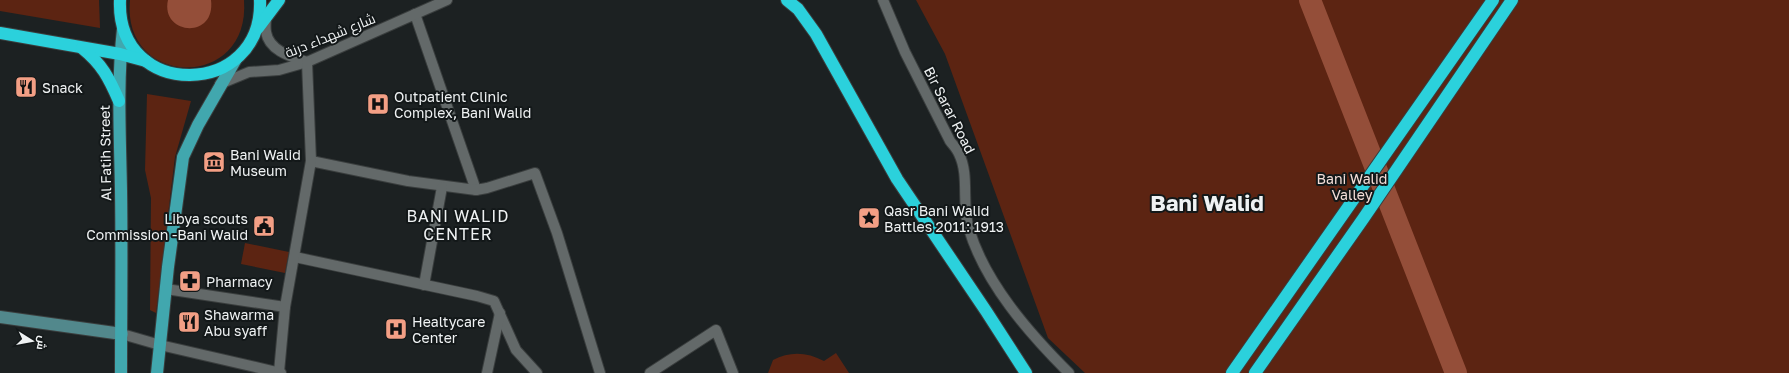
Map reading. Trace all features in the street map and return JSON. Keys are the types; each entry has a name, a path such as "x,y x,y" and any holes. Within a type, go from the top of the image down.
{"highway":[{"path":"120,0 119,13 123,29 133,48 146,61"},
{"path":"253,35 259,19 260,0"},
{"path":"0,33 120,54 146,61 166,72 189,76 212,72 236,59 279,0"},
{"path":"787,0 798,9 816,34 897,179 1026,373"},
{"path":"1232,373 1493,0"},
{"path":"1255,373 1363,219 1512,0"},
{"path":"81,47 94,58 109,76 119,101"}],"main road":[{"name":"Al Fatih Street","path":"121,373 122,282 119,101 120,54 123,29"},
{"path":"157,373 183,157 220,84 236,59"},
{"path":"0,317 122,334"}],"street":[{"name":"شارع شهداء درنة","path":"220,84 250,72 279,70 307,62 447,0"},
{"name":"Bir Sarar Road","path":"883,0 905,52 950,141 959,154 963,167 968,227 974,246 1006,300 1020,319 1068,373"},
{"path":"415,14 476,190"},
{"path":"122,334 160,345 280,373 286,307 311,161 307,62 288,55 272,45 266,32 266,16"},
{"path":"311,161 442,187 476,190 535,173 557,233 600,373"},
{"path":"424,285 442,187"},
{"path":"295,257 477,296 494,301 516,350 537,373"},
{"path":"166,289 286,307"},
{"path":"487,373 500,313"},
{"path":"650,373 716,330 733,373"}],"green space":[{"path":"0,0 99,0 100,28 0,11"},
{"path":"130,0 244,0 241,30 228,51 209,63 186,68 164,63 145,50 133,29"},
{"name":"Bani Walid Valley","path":"916,0 1789,0 1789,373 1085,373 1048,338 945,54"},
{"path":"147,94 191,101 175,157 156,313 150,310 151,198 145,170"},
{"path":"245,243 289,252 285,273 241,264"},
{"path":"836,353 849,373 768,373 773,360 779,357 792,354 805,354 824,361"}],"shaded area":[{"path":"168,0 211,0 210,13 205,22 197,27 188,28 179,26 172,20 168,12"}],"waterway":[{"name":"Bani Walid Valley","path":"1310,0 1456,373"}],"place":[{"name":"Snack","path":"26,87"},
{"name":"Outpatient Clinic Complex, Bani Walid","path":"378,104"},
{"name":"Bani Walid Museum","path":"214,162"},
{"name":"Qasr Bani Walid Battles 2011: 1913","path":"869,218"},
{"name":"Libya scouts Commission -Bani Walid","path":"264,226"},
{"name":"Pharmacy","path":"190,281"},
{"name":"Shawarma Abu syaff","path":"189,322"},
{"name":"Healtycare Center","path":"396,329"}],"district":[{"name":"Bani Walid","path":"1207,202"},
{"name":"BANI WALID CENTER","path":"458,225"}]}
